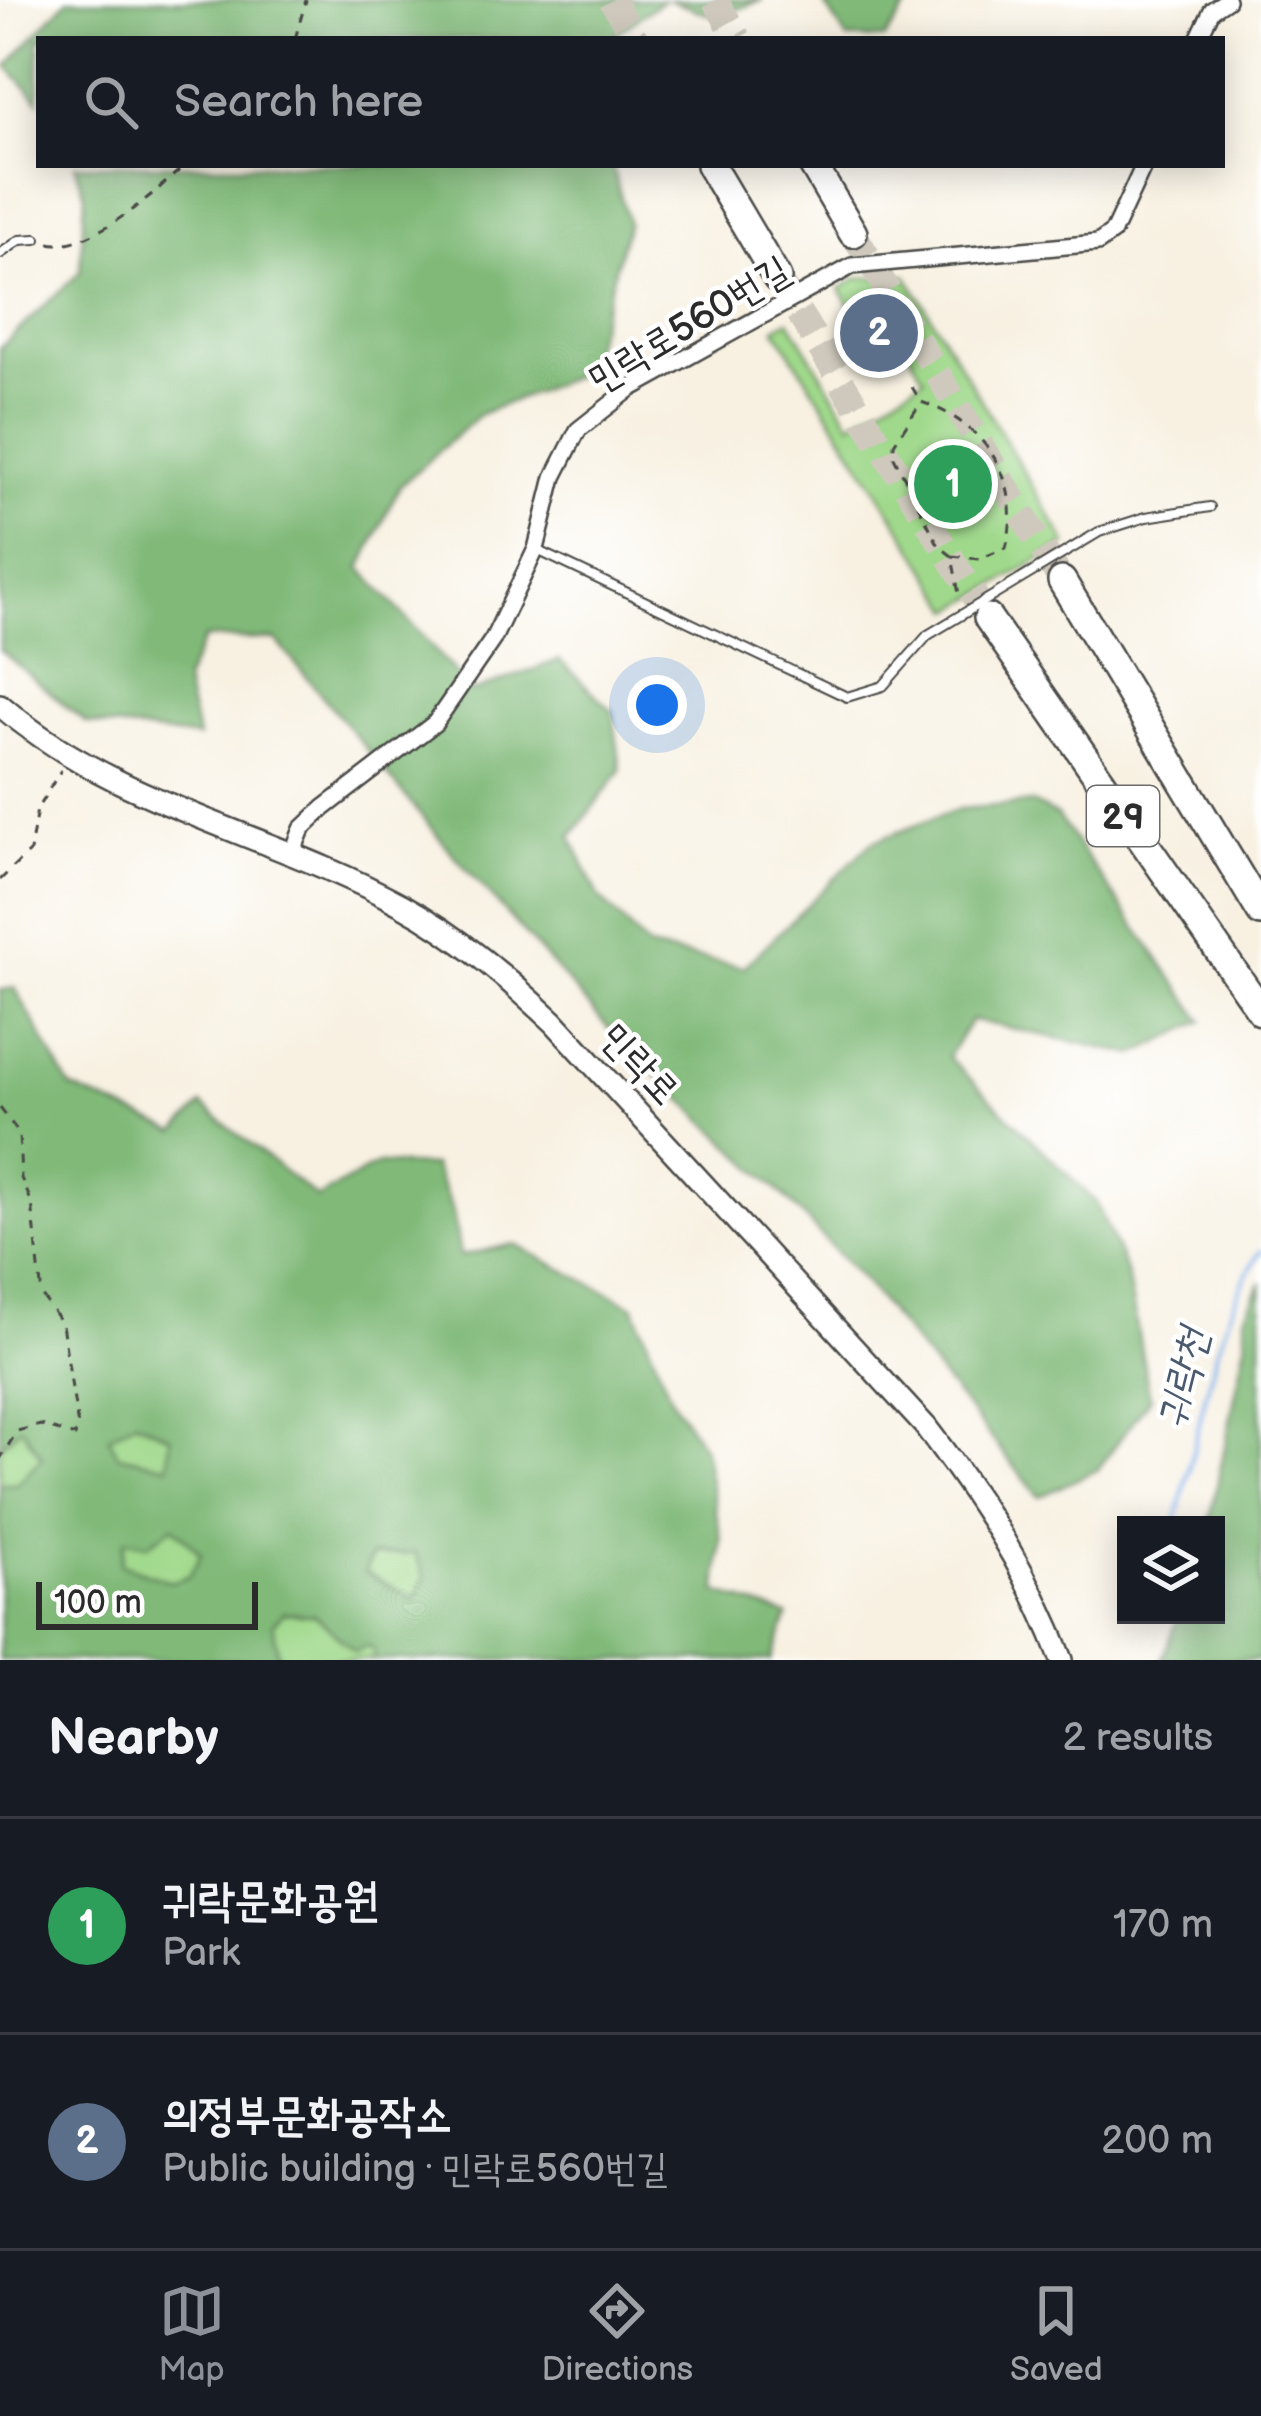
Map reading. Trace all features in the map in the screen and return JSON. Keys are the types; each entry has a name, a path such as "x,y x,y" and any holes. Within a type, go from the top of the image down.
{"highway":[{"path":"712,168 777,278"},
{"path":"815,168 854,233"},
{"name":"29","path":"1063,581 1261,912"},
{"name":"29","path":"975,615 1261,1011"}],"main road":[{"name":"민락로","path":"0,705 127,790 402,905 492,964 554,1022 925,1426 977,1494 1012,1552 1062,1660"}],"street":[{"path":"1199,36 1212,10 1227,0"},
{"name":"민락로560번길","path":"291,856 302,829 324,808 435,723 493,639 536,549 554,477 578,430 630,389 853,266 1098,244 1113,232 1143,168"}],"lane":[{"path":"0,254 20,240 36,239"},
{"path":"536,549 847,697 883,686 928,635 975,615 1099,532 1146,517 1210,507"}],"path":[{"path":"296,36 306,0"},
{"path":"36,239 73,244 134,207 181,168"},
{"path":"912,387 921,402 945,410 982,439 1006,479 1012,526 1006,548 979,559 952,556"},
{"path":"921,402 894,445 894,458 939,546 952,556 975,615"},
{"path":"0,880 30,850 37,809 70,756"},
{"path":"0,1108 19,1133 21,1178 32,1203 42,1296 62,1324 78,1427 75,1436 41,1425 17,1431 0,1459"}],"green space":[{"path":"67,0 664,0 612,36 36,36 36,98 7,66"},
{"path":"668,0 762,0 717,17"},
{"path":"822,0 912,0 887,36 845,36"},
{"path":"76,168 613,168 628,223 586,372 480,414 399,487 361,568 472,692 559,660 613,711 621,770 571,837 599,897 648,948 744,967 872,842 959,809 1033,803 1057,816 1203,1021 1135,1055 971,1020 948,1057 1096,1202 1127,1274 1150,1398 1098,1469 1039,1497 866,1284 787,1199 612,1032 454,855 276,640 204,638 184,681 198,738 86,723 0,650 0,348 80,272 85,195"},
{"path":"907,276 1067,544 953,610 775,328 789,320 851,423 924,378 904,343 879,357 840,289 858,278"},
{"path":"15,988 70,1087 176,1132 202,1105 317,1198 378,1164 433,1166 453,1212 460,1256 514,1244 634,1306 672,1400 704,1449 721,1539 717,1592 788,1616 771,1660 372,1660 375,1653 369,1645 355,1652 315,1615 284,1613 273,1623 279,1660 0,1660 0,1484 17,1484 42,1457 21,1427 0,1446 0,990","holes":["135,1421 170,1436 168,1466 118,1455 109,1437","173,1526 201,1554 189,1576 171,1582 121,1564 125,1540 148,1545","415,1553 425,1577 415,1599 365,1573 371,1556"]},
{"path":"1261,1281 1261,1660 1162,1660 1176,1624 1225,1624 1225,1516 1211,1516 1246,1342 1245,1316"},
{"path":"135,1421 170,1436 168,1466 118,1455 109,1437"},
{"path":"21,1427 42,1458 17,1484 0,1484 0,1446"},
{"path":"173,1525 201,1555 189,1576 172,1582 121,1564 125,1540 148,1545"},
{"path":"416,1553 425,1577 415,1599 365,1573 370,1556"},
{"path":"284,1613 315,1615 355,1651 369,1645 376,1653 372,1660 279,1660 273,1623"}],"building":[{"path":"879,309 900,345 880,357 859,321"}],"waterway":[{"name":"귀락천","path":"1177,1516 1218,1349 1261,1251"}],"tunnel":[{"path":"612,0 633,36"},
{"path":"715,0 736,36"},
{"path":"853,233 1062,581"},
{"path":"777,278 988,618"}],"place":[{"name":"의정부문화공작소","path":"879,333"},
{"name":"귀락문화공원","path":"953,484"}]}
